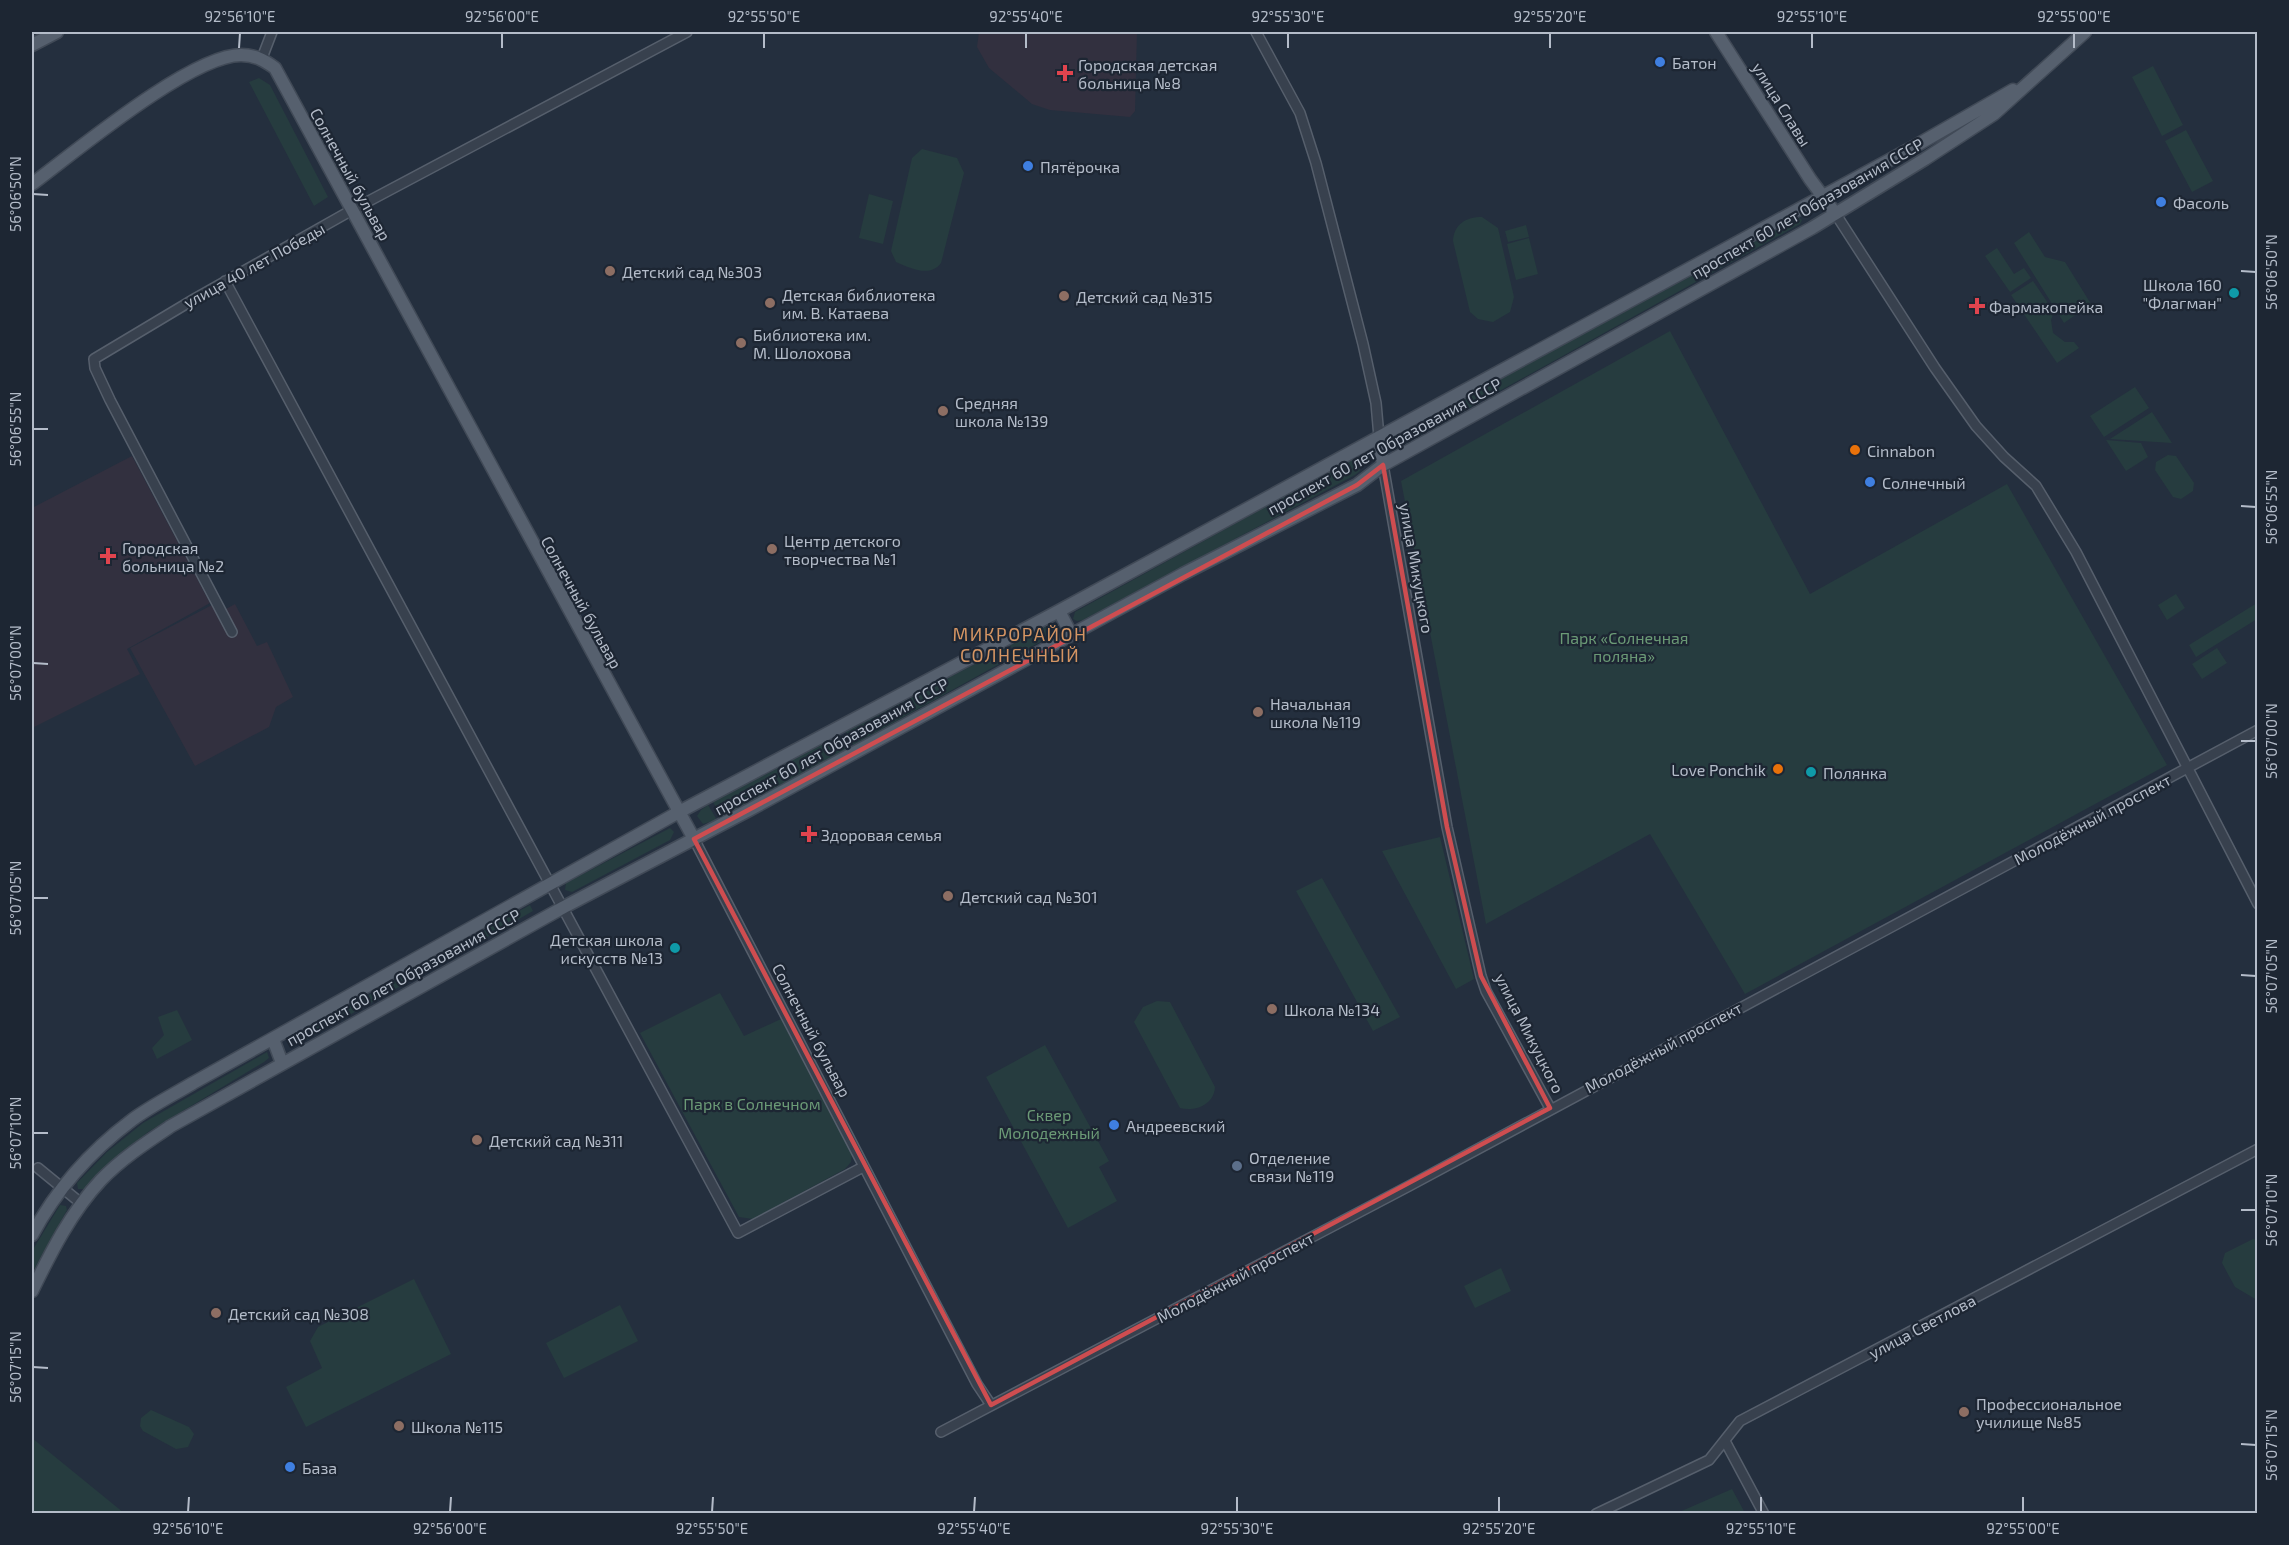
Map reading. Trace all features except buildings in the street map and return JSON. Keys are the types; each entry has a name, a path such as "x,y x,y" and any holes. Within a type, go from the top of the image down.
{"main road":[{"path":"32,45 57,32"},
{"name":"улица Славы","path":"1716,32 1821,195 1835,213"},
{"name":"проспект 60 лет Образования СССР","path":"32,1291 53,1248 82,1204 101,1180 136,1149 282,1063 564,907 1071,634 1357,485 1383,465 1835,213 1994,114 2031,78 2085,32"},
{"path":"32,184 183,75 215,60 240,55 262,58"},
{"name":"Солнечный бульвар","path":"262,58 274,68 694,839"},
{"name":"проспект 60 лет Образования СССР","path":"32,1235 64,1187 90,1156 133,1119 679,812 1059,611 1973,114 2031,78"},
{"name":"улица Микуцкого","path":"1379,437 1383,465"},
{"path":"1059,611 1071,634"},
{"path":"273,1039 282,1063"}],"street":[{"path":"262,58 272,32"},
{"name":"улица 40 лет Победы","path":"232,632 105,390 95,368 94,359 225,281 352,210 687,32"},
{"name":"улица Микуцкого","path":"1256,32 1300,113 1316,163 1364,344 1376,403 1379,437"},
{"path":"1835,213 1935,368 1976,426 2004,457 2020,469 2036,486 2076,552 2258,904"},
{"path":"225,281 738,1233 864,1167"},
{"name":"улица Микуцкого","path":"1383,465 1447,827 1482,976 1486,991 1550,1108"},
{"name":"Молодёжный проспект","path":"941,1432 1409,1186 1550,1108 2258,730"},
{"name":"Солнечный бульвар","path":"694,839 977,1384 992,1404"},
{"name":"улица Светлова","path":"1596,1514 1709,1460 1740,1421 2258,1149"},
{"path":"38,1168 82,1204"},
{"path":"1725,1441 1764,1514"}],"highlighted area":[{"path":"1383,465 1447,827 1481,976 1550,1108 991,1405 694,839 1357,485"}],"shaded area":[{"name":"Городская детская больница №8","path":"979,32 1137,32 1135,111 1130,117 1050,110 1032,104 989,68 977,47"},
{"name":"Городская больница №2","path":"132,456 210,603 127,649 140,674 32,728 32,508"},
{"path":"235,604 257,646 267,642 293,697 276,707 269,727 195,766 130,648 212,605 217,614"}],"green space":[{"path":"2153,66 2183,125 2162,136 2132,77"},
{"path":"259,78 270,85 328,197 314,206 249,82"},
{"path":"2186,130 2213,181 2192,192 2165,141"},
{"path":"922,149 957,158 964,173 941,263 936,268 926,271 913,269 896,262 891,251 912,158"},
{"path":"869,194 893,201 883,244 859,238"},
{"path":"1482,217 1498,228 1514,297 1510,312 1493,322 1478,319 1470,312 1453,241 1458,226 1471,218"},
{"path":"1799,218 1802,220 1800,224 1397,448 1388,443 1392,437"},
{"path":"1526,225 1529,237 1508,242 1505,231"},
{"path":"2029,232 2045,257 2065,262 2091,304 2064,323 2014,243"},
{"path":"1529,238 1538,274 1516,280 1507,244"},
{"path":"1997,248 2014,274 2024,268 2031,278 2010,292 1985,256"},
{"path":"2033,281 2054,312 2051,320 2053,333 2065,342 2074,342 2079,348 2057,363 2011,295"},
{"name":"Парк «Солнечная поляна»","path":"1670,331 1810,594 2007,484 2167,765 1745,994 1650,834 1486,924 1401,481"},
{"path":"2135,387 2149,408 2104,437 2090,416"},
{"path":"2152,412 2172,443 2110,439"},
{"path":"2106,440 2141,443 2148,457 2126,471"},
{"path":"2168,455 2176,456 2194,483 2193,491 2181,499 2173,497 2155,470 2156,462"},
{"path":"1356,457 1360,471 1355,475 1083,620 1073,619 1075,612"},
{"path":"2176,594 2185,608 2167,620 2158,605"},
{"path":"2257,603 2257,619 2196,657 2189,645"},
{"path":"1047,626 1055,627 1053,635 1016,655 1010,645"},
{"path":"1005,648 1010,658 853,745 846,732"},
{"path":"2217,648 2227,663 2202,679 2192,664"},
{"path":"840,735 848,748 722,817 713,802"},
{"path":"708,805 717,820 703,824 697,816"},
{"path":"670,828 674,832 670,840 572,892 565,890 566,883"},
{"path":"1440,837 1474,979 1456,989 1382,851"},
{"path":"1322,878 1400,1017 1373,1031 1296,891"},
{"path":"530,905 533,911 291,1048 287,1041"},
{"name":"Парк в Солнечном","path":"720,993 744,1036 781,1019 852,1154 851,1162 845,1169 753,1219 739,1217 640,1033"},
{"path":"1157,1001 1170,1002 1215,1087 1211,1098 1203,1106 1192,1109 1180,1108 1134,1022 1143,1007"},
{"path":"177,1010 192,1040 157,1059 152,1048 164,1035 158,1017"},
{"name":"Сквер Молодежный","path":"1045,1045 1109,1161 1099,1167 1117,1201 1068,1228 986,1077"},
{"path":"267,1052 269,1058 264,1062 148,1132 114,1160 85,1189 78,1189 77,1183 107,1152 143,1123"},
{"path":"60,1205 66,1206 67,1210 32,1273 32,1251"},
{"path":"2253,1239 2257,1240 2257,1300 2235,1287 2222,1263 2225,1253"},
{"path":"1501,1268 1511,1291 1475,1308 1464,1286"},
{"path":"414,1279 451,1354 306,1427 286,1387 322,1368 310,1341 318,1327"},
{"path":"620,1305 638,1341 564,1378 546,1343"},
{"path":"151,1410 189,1427 194,1434 188,1447 176,1449 143,1431 140,1426 141,1418"},
{"path":"32,1438 124,1513 32,1513"},
{"path":"1732,1489 1745,1513 1677,1513"}],"place":[{"name":"Батон","path":"1660,62"},
{"name":"Городская детская больница №8","path":"1065,73"},
{"name":"Пятёрочка","path":"1028,166"},
{"name":"Фасоль","path":"2161,202"},
{"name":"Детский сад №303","path":"610,271"},
{"name":"Школа 160 \"Флагман\"","path":"2234,293"},
{"name":"Детский сад №315","path":"1064,296"},
{"name":"Детская библиотека им. В. Катаева","path":"770,303"},
{"name":"Фармакопейка","path":"1977,306"},
{"name":"Библиотека им. М. Шолохова","path":"741,343"},
{"name":"Средняя школа №139","path":"943,411"},
{"name":"Cinnabon","path":"1855,450"},
{"name":"Солнечный","path":"1870,482"},
{"name":"Центр детского творчества №1","path":"772,549"},
{"name":"Городская больница №2","path":"108,556"},
{"name":"Начальная школа №119","path":"1258,712"},
{"name":"Love Ponchik","path":"1778,769"},
{"name":"Полянка","path":"1811,772"},
{"name":"Здоровая семья","path":"809,834"},
{"name":"Детский сад №301","path":"948,896"},
{"name":"Детская школа искусств №13","path":"675,948"},
{"name":"Школа №134","path":"1272,1009"},
{"name":"Андреевский","path":"1114,1125"},
{"name":"Детский сад №311","path":"477,1140"},
{"name":"Отделение связи №119","path":"1237,1166"},
{"name":"Детский сад №308","path":"216,1313"},
{"name":"Профессиональное училище №85","path":"1964,1412"},
{"name":"Школа №115","path":"399,1426"},
{"name":"База","path":"290,1467"}],"district":[{"name":"МИКРОРАЙОН СОЛНЕЧНЫЙ","path":"1020,644"}]}
